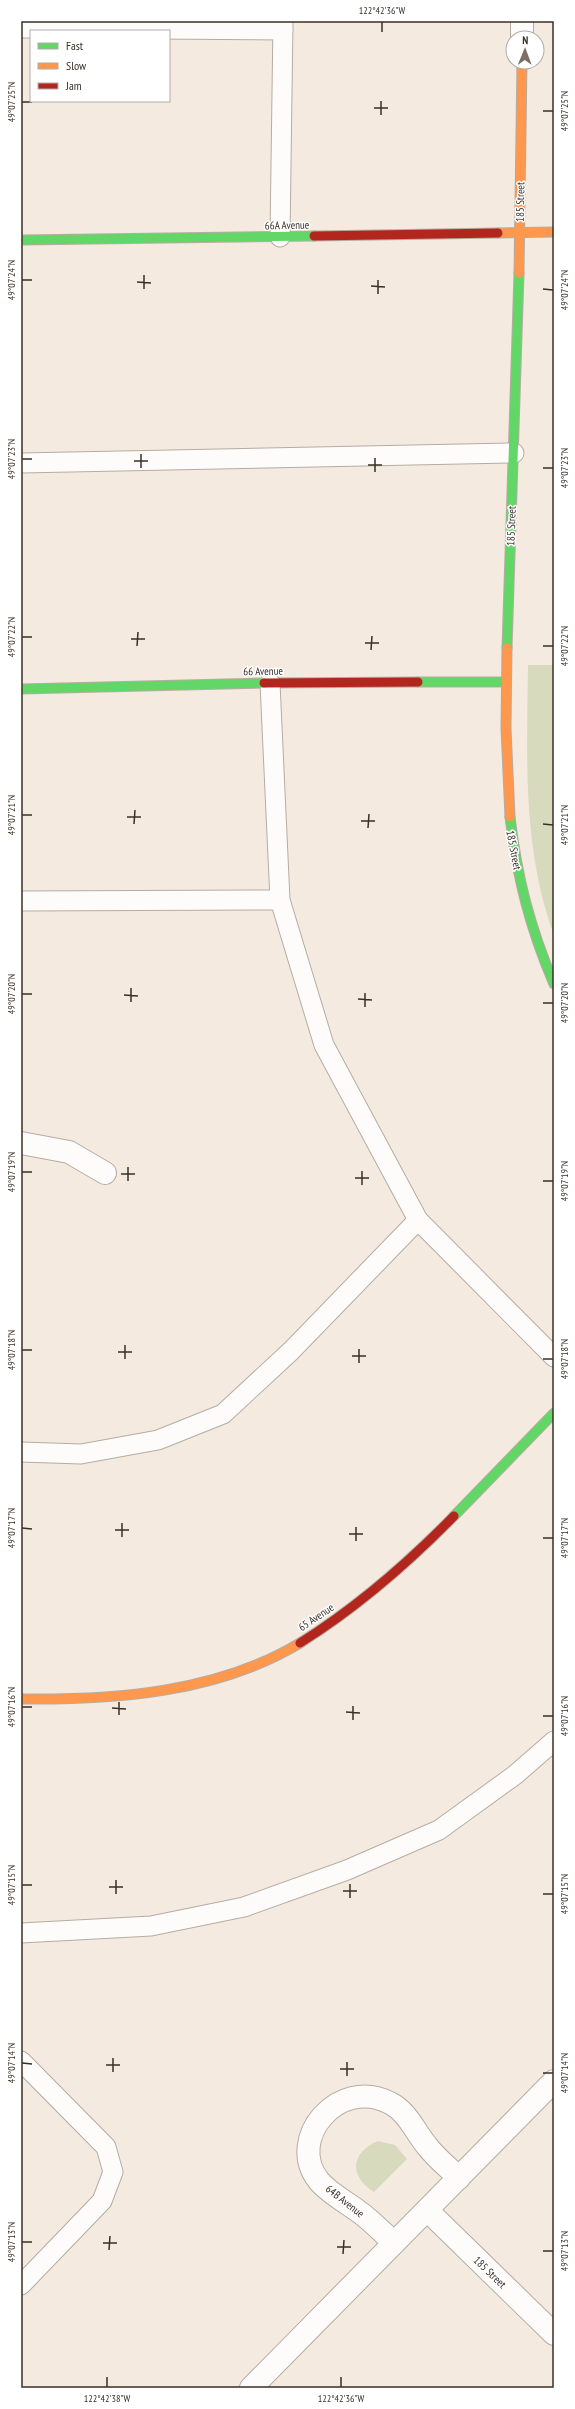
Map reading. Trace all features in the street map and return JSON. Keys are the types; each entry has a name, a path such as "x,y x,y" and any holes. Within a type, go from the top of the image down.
{"street":[{"name":"185 Street","path":"522,70 520,233 506,682 507,786 510,835 527,914 554,984"},
{"name":"66A Avenue","path":"21,240 554,232"},
{"name":"66 Avenue","path":"21,689 270,683 506,682"},
{"path":"21,1143 69,1152 105,1173"},
{"name":"65 Avenue","path":"21,1699 95,1698 163,1691 236,1672 290,1649 353,1607 408,1562 554,1413"},
{"path":"252,2388 554,2082"},
{"name":"64B Avenue","path":"394,2243 362,2214 319,2181 311,2164 310,2146 314,2129 324,2113 338,2102 356,2097 374,2096 391,2103 405,2115 427,2147 459,2178"},
{"name":"185 Street","path":"427,2210 554,2334"}],"lane":[{"path":"21,28 283,26 280,237"},
{"path":"21,463 514,453"},
{"path":"270,683 280,900 324,1044 418,1220 554,1357"},
{"path":"21,901 280,900"},
{"path":"21,1452 81,1454 158,1440 223,1414 291,1352 418,1220"},
{"path":"21,1933 151,1926 244,1907 347,1870 439,1830 515,1774 554,1741"},
{"path":"21,2061 106,2147 113,2172 102,2201 21,2285"}],"green space":[{"path":"528,665 554,665 554,935 536,869 531,835 527,767"},
{"path":"378,2141 395,2145 407,2159 374,2192 360,2179 356,2165 362,2152"}],"traffic: fast":[{"path":"21,240 314,236"},
{"path":"507,648 519,273"},
{"path":"418,682 506,682"},
{"path":"21,689 264,683"},
{"path":"510,817 516,861 531,922 554,984"},
{"path":"454,1516 554,1413"}],"traffic: slow":[{"path":"519,273 522,70"},
{"path":"498,233 554,232"},
{"path":"507,648 506,728 510,817"},
{"path":"21,1699 93,1698 129,1695 200,1683 235,1673 268,1660 300,1643"}],"traffic: jam":[{"path":"314,236 498,233"},
{"path":"264,683 418,682"},
{"path":"300,1643 361,1600 418,1551 454,1516"}]}
